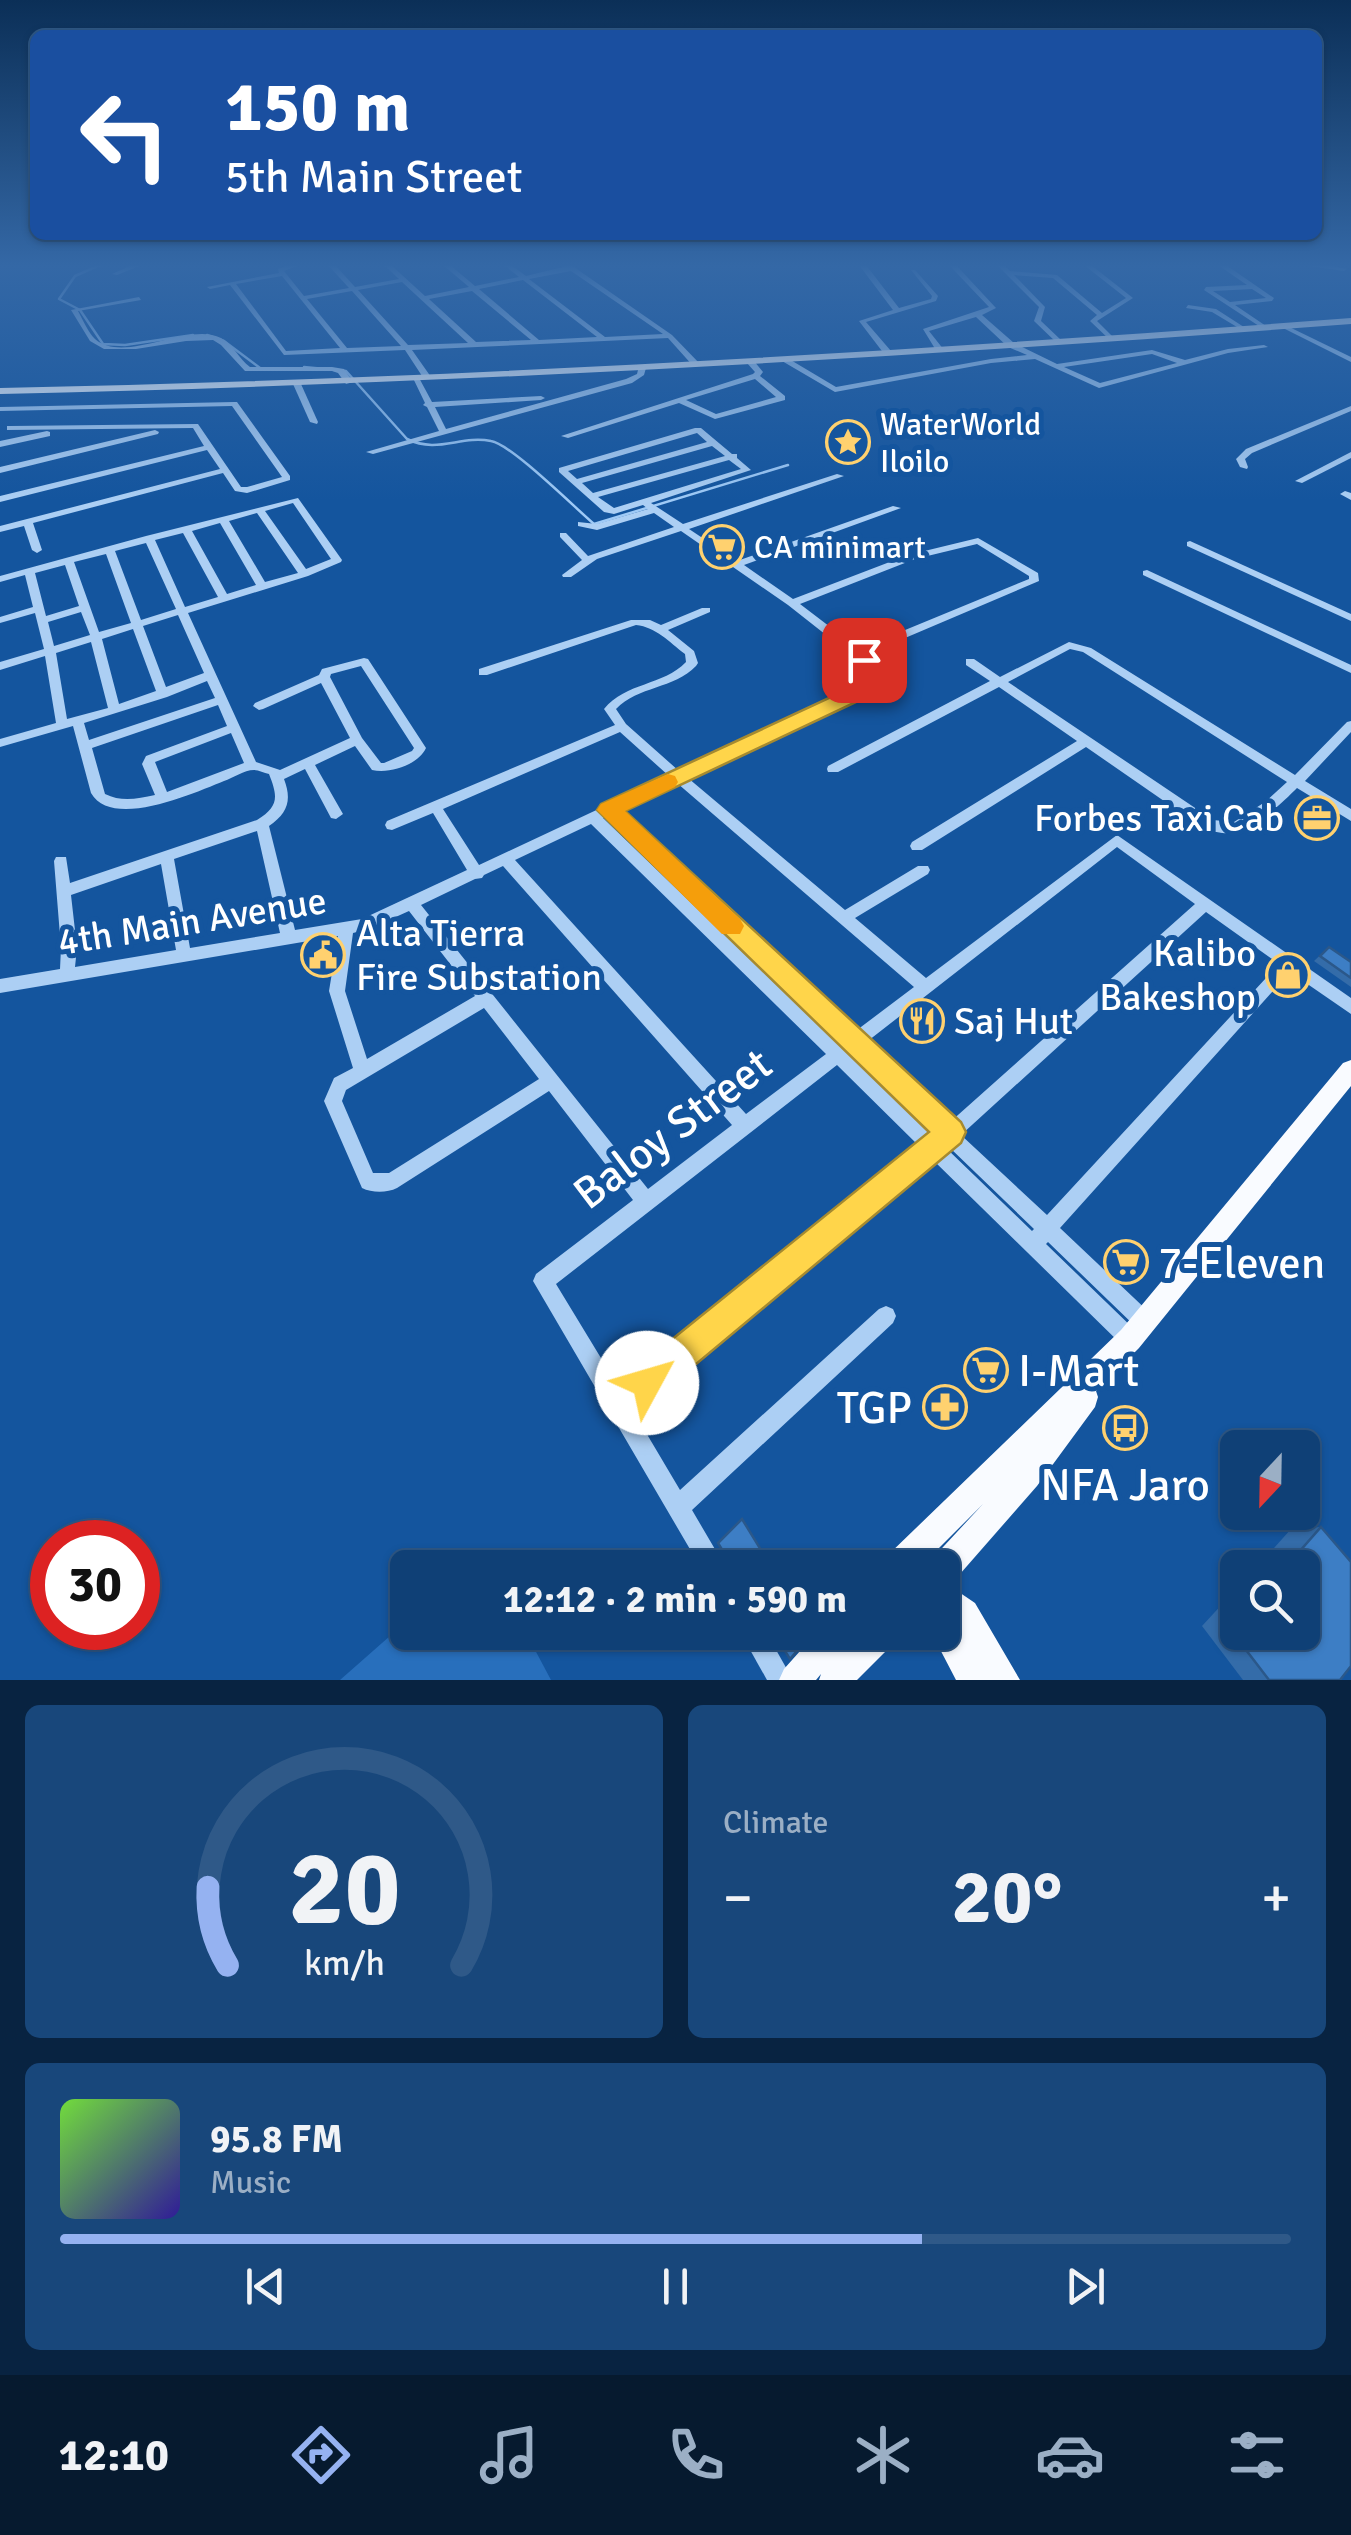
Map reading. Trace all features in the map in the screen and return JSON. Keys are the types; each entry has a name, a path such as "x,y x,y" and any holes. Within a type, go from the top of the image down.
{"main road":[{"path":"0,391 357,382 751,363 1036,343"},
{"path":"960,1551 1027,1476 1128,1340 1351,1070"},
{"path":"920,1550 1128,1340"},
{"path":"960,1611 1004,1680"},
{"path":"795,1680 822,1650"},
{"path":"835,1680 865,1650"},
{"path":"957,1650 973,1680"}],"street":[{"path":"98,343 124,348 149,343"},
{"path":"224,343 240,365 248,369 332,369 357,382"},
{"path":"276,343 282,352 493,343"},
{"path":"340,343 344,349"},
{"path":"403,343 421,378 426,405 444,432"},
{"path":"677,343 697,365"},
{"path":"880,343 888,354"},
{"path":"935,343 940,350"},
{"path":"1318,343 1351,360"},
{"path":"1011,345 1092,384 1116,384 1182,362 1264,346"},
{"path":"1054,366 1152,352 1182,362"},
{"path":"786,361 835,390 991,361 1035,357"},
{"path":"565,436 756,376 759,372 751,363"},
{"path":"370,452 633,380 640,376 642,368"},
{"path":"682,401 715,417 782,398 756,376"},
{"path":"297,384 314,422"},
{"path":"224,404 235,386"},
{"path":"123,427 151,388"},
{"path":"426,405 569,397"},
{"path":"0,410 238,406 288,478 242,490 224,470 198,428 10,428"},
{"path":"1244,467 1240,459 1250,452 1351,408"},
{"path":"1336,414 1351,420"},
{"path":"0,470 181,426"},
{"path":"0,444 72,428"},
{"path":"581,524 597,527 649,506 747,470 735,450 694,430 563,468 610,511 649,506 792,603 858,654 1034,581 1034,575 978,541 968,542 912,557 792,603"},
{"path":"576,482 719,445"},
{"path":"0,498 209,447"},
{"path":"592,496 735,450"},
{"path":"1299,481 1351,455"},
{"path":"0,529 224,470"},
{"path":"567,575 587,560 840,476"},
{"path":"0,579 292,500 299,502 338,560 304,574 0,666"},
{"path":"735,565 896,508"},
{"path":"260,510 304,574"},
{"path":"224,520 262,586"},
{"path":"28,522 38,550"},
{"path":"186,529 224,598"},
{"path":"564,535 587,560"},
{"path":"148,538 252,765"},
{"path":"1190,544 1351,618"},
{"path":"108,549 163,694"},
{"path":"68,560 96,638 115,710"},
{"path":"29,570 70,722 88,745 100,797 126,805 163,798 252,765 268,767 284,792 282,808 262,824 65,891"},
{"path":"1147,573 1351,669"},
{"path":"0,620 85,608"},
{"path":"660,630 706,610"},
{"path":"483,672 623,624 646,622 660,630 694,660 682,673 613,703 610,708 622,727 926,987"},
{"path":"833,769 1062,646 1077,646 1351,816"},
{"name":"4th Main Avenue","path":"0,986 346,929 385,918 849,697 866,679 866,667 858,654"},
{"path":"259,706 324,677 326,672 366,662 420,748 414,757 382,768 374,766 324,677"},
{"path":"970,662 1208,824 1220,828 1238,827 1296,782 1351,724"},
{"path":"0,726 1,742 115,710 211,675"},
{"path":"88,745 221,700"},
{"path":"392,825 622,727"},
{"path":"163,798 148,764 150,759 233,728"},
{"path":"276,777 358,740"},
{"path":"917,846 1087,742"},
{"path":"307,762 336,814"},
{"path":"435,806 478,874"},
{"path":"601,813 847,1049 936,1146 1128,1340"},
{"path":"262,824 290,938"},
{"name":"Baloy Street","path":"703,1550 543,1280 1117,840 1206,904"},
{"path":"167,857 184,955"},
{"path":"506,860 744,1124"},
{"path":"61,861 67,973"},
{"path":"845,917 923,870"},
{"path":"412,904 644,1201"},
{"path":"618,1406 936,1146 1206,904 1351,1007"},
{"path":"346,929 337,992 362,1071"},
{"path":"1034,1244 1290,962"},
{"path":"485,999 340,1084 333,1101 368,1182 391,1182 550,1081"},
{"path":"847,1049 951,1132 1049,1228 1128,1340"},
{"path":"678,1508 886,1316"},
{"path":"763,1650 781,1680"}],"shaded area":[{"path":"390,1636 390,1650 535,1650 551,1680 340,1680"}],"building":[{"path":"1329,947 1351,962 1351,978 1320,956"},
{"path":"742,1519 761,1550 722,1550 718,1543"},
{"path":"1320,1528 1351,1562 1351,1666 1340,1680 1269,1680 1246,1650 1320,1650 1320,1550 1301,1550"}],"waterway":[{"path":"103,343 136,343"},
{"path":"227,343 260,368"},
{"path":"304,367 346,371 407,439 429,445 469,440 500,445 594,524 788,465"}],"slow traffic":[{"path":"668,782 608,810 731,926"}],"place":[{"name":"WaterWorld Iloilo","path":"848,442"},
{"name":"CA minimart","path":"722,547"},
{"name":"Forbes Taxi Cab","path":"1317,818"},
{"name":"Alta Tierra Fire Substation","path":"323,955"},
{"name":"Kalibo Bakeshop","path":"1288,975"},
{"name":"Saj Hut","path":"922,1021"},
{"name":"7-Eleven","path":"1126,1262"},
{"name":"I-Mart","path":"986,1370"},
{"name":"TGP","path":"945,1407"},
{"name":"NFA Jaro","path":"1125,1428"}],"route":[{"path":"647,1383 951,1132 608,810 849,697 866,679 864,660"}]}
